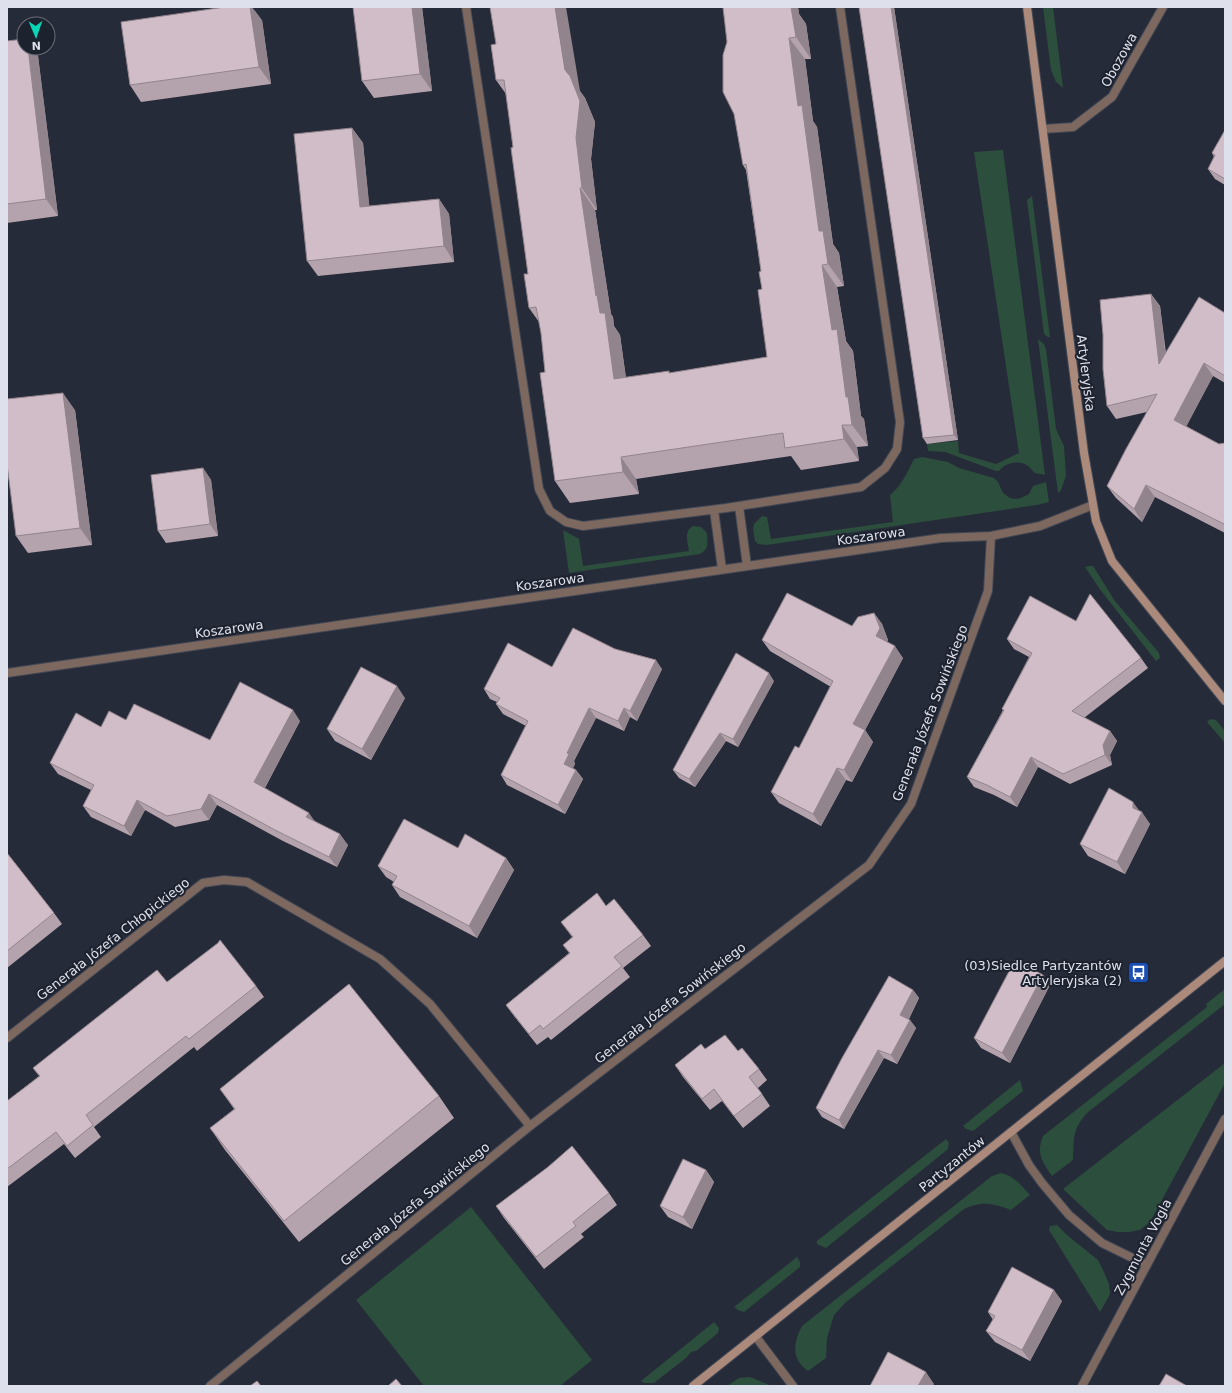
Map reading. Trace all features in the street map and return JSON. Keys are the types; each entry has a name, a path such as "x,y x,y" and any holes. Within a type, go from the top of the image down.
{"street":[{"path":"466,7 539,489 550,510 566,522 583,526 714,510 861,487 885,468 898,449 900,422 840,7"},
{"name":"Artyleryjska","path":"1027,7 1083,446 1096,521 1112,561 1225,701"},
{"name":"Obozowa","path":"1043,130 1073,127 1112,97 1163,7"},
{"name":"Koszarowa","path":"7,673 941,538 991,536 1040,526 1093,505"},
{"path":"739,506 747,566"},
{"path":"714,510 722,569"},
{"name":"Generała Józefa Sowińskiego","path":"210,1386 530,1126 869,865 911,804 988,591 991,536"},
{"name":"Generała Józefa Chłopickiego","path":"7,1038 203,883 224,880 247,882 380,959 430,1004 530,1126"},
{"name":"Partyzantów","path":"693,1386 1225,961"},
{"name":"Zygmunta Vogla","path":"1082,1386 1225,1119"},
{"path":"1011,1132 1029,1165 1068,1215 1102,1243 1147,1265"},
{"path":"756,1337 794,1386"}],"green space":[{"path":"1043,7 1053,7 1063,88 1056,82 1051,70"},
{"path":"1003,150 1045,475 1035,473 1028,466 1021,463 1009,464 999,471 996,471 945,452 928,451 927,444 958,441 959,453 996,464 1019,453 974,152"},
{"path":"1032,196 1050,337 1044,334 1027,200"},
{"path":"1038,339 1044,344 1046,349 1056,429 1064,446 1066,476 1061,490 1058,493"},
{"path":"922,457 948,462 959,468 994,478 998,482 1003,493 1010,498 1021,498 1029,494 1033,486 1046,482 1049,502 767,545 758,544 755,541 753,529 754,524 762,516 767,517 771,539 893,522 890,495 901,483 914,459"},
{"path":"693,526 701,527 707,533 707,547 700,554 569,573 563,530 579,539 583,566 689,551 687,534"},
{"path":"1093,566 1115,601 1159,653 1160,658 1156,661 1099,588 1085,567"},
{"path":"1210,719 1216,720 1225,731 1225,743 1207,722"},
{"path":"1225,989 1225,1004 1087,1113 1076,1130 1073,1160 1052,1176 1041,1157 1040,1147 1043,1136 1207,1007 1206,1004"},
{"path":"1225,1063 1225,1083 1150,1222 1140,1230 1117,1232 1107,1230 1063,1189"},
{"path":"1020,1080 1023,1091 973,1131 966,1129 963,1126"},
{"path":"946,1139 949,1143 948,1149 826,1248 817,1244 817,1241"},
{"path":"1001,1173 1014,1179 1030,1195 1011,1210 987,1204 964,1209 845,1303 834,1315 827,1338 826,1358 808,1371 802,1366 796,1356 795,1345 802,1326 992,1176"},
{"path":"471,1207 592,1360 560,1386 424,1386 356,1300"},
{"path":"1057,1225 1098,1260 1103,1270 1109,1284 1110,1293 1100,1312 1049,1230 1050,1226"},
{"path":"797,1257 800,1262 800,1267 744,1312 734,1307"},
{"path":"714,1322 719,1328 718,1333 696,1351 691,1352 686,1358 654,1383 644,1383 641,1381"},
{"path":"750,1377 772,1386 727,1386 739,1378"}],"building":[{"path":"225,7 250,7 259,67 130,85 121,22"},
{"path":"353,7 412,7 420,74 362,81"},
{"path":"490,7 555,7 565,70 570,76 580,101 576,138 582,188 580,188 596,296 597,295 600,313 605,313 614,379 669,371 669,373 767,357 758,290 762,289 759,272 761,271 746,164 743,165 734,114 723,92 723,55 727,42 723,7 791,7 796,37 789,38 798,106 802,105 819,231 823,231 828,264 822,265 832,330 837,329 846,397 848,397 852,425 842,425 844,439 785,448 783,433 621,457 623,472 555,481 540,373 545,372 541,333 536,307 529,308 524,274 528,274 511,148 513,147 504,80 496,80 491,45 496,44"},
{"path":"859,7 891,7 954,435 923,438"},
{"path":"16,40 16,56 29,56 46,199 7,204 7,41"},
{"path":"352,128 360,207 439,199 444,246 307,261 294,134"},
{"path":"1225,130 1225,179 1208,169 1215,155 1212,153"},
{"path":"1151,294 1159,364 1199,297 1225,313 1225,376 1204,363 1174,420 1219,444 1225,443 1224,524 1146,485 1134,509 1107,486 1157,394 1107,406 1103,369 1103,335 1100,300"},
{"path":"63,393 80,528 16,536 7,464 7,399"},
{"path":"203,468 210,524 158,531 151,475"},
{"path":"787,593 852,626 858,617 874,613 880,628 876,636 895,646 853,724 865,730 844,770 837,768 813,814 771,792 795,746 799,748 833,681 762,640"},
{"path":"1090,594 1141,658 1072,711 1110,731 1103,745 1105,755 1063,774 1031,757 1010,797 967,777 1004,710 1002,709 1032,653 1007,639 1030,596 1076,621"},
{"path":"573,628 615,649 656,660 630,711 624,708 618,721 589,708 567,753 569,754 564,764 576,770 558,805 501,775 528,721 496,704 500,698 484,689 508,643 552,667"},
{"path":"736,653 769,673 733,739 720,733 689,779 673,770"},
{"path":"361,667 397,686 362,749 327,729"},
{"path":"240,682 293,710 254,782 309,813 306,817 340,834 329,857 209,794 201,809 167,816 137,800 124,826 83,806 94,785 50,763 76,713 101,727 109,711 126,720 134,704 210,740"},
{"path":"1109,788 1133,802 1133,808 1142,812 1117,862 1080,844"},
{"path":"404,819 458,848 465,834 506,858 469,926 392,885 397,876 378,866"},
{"path":"7,853 54,913 7,951"},
{"path":"597,893 606,906 614,899 643,935 614,957 622,966 543,1029 540,1025 529,1034 506,1005 570,953 563,945 573,937 561,922"},
{"path":"220,940 256,986 189,1039 186,1036 86,1115 93,1125 67,1146 56,1132 7,1169 7,1101 40,1076 33,1068 157,970 167,982"},
{"path":"1015,960 1043,975 1002,1053 974,1038"},
{"path":"889,976 913,990 900,1015 910,1020 891,1055 878,1050 839,1120 816,1108 842,1058"},
{"path":"349,984 439,1096 284,1221 210,1128 235,1109 220,1089"},
{"path":"725,1035 738,1051 742,1048 759,1069 749,1077 762,1094 734,1116 714,1089 702,1099 675,1065 701,1044 705,1049"},
{"path":"572,1146 609,1193 573,1222 576,1226 536,1257 496,1206 548,1167"},
{"path":"683,1159 706,1170 683,1217 660,1206"},
{"path":"1012,1267 1054,1290 1022,1350 986,1331 995,1316 988,1312"},
{"path":"888,1352 926,1372 918,1386 870,1386"},
{"path":"1166,1374 1187,1386 1159,1386"},
{"path":"396,1379 402,1386 388,1386"},
{"path":"257,1381 261,1386 250,1386"}],"place":[{"name":"(03)Siedlce Partyzantów Artyleryjska (2)","path":"1138,972"}]}
